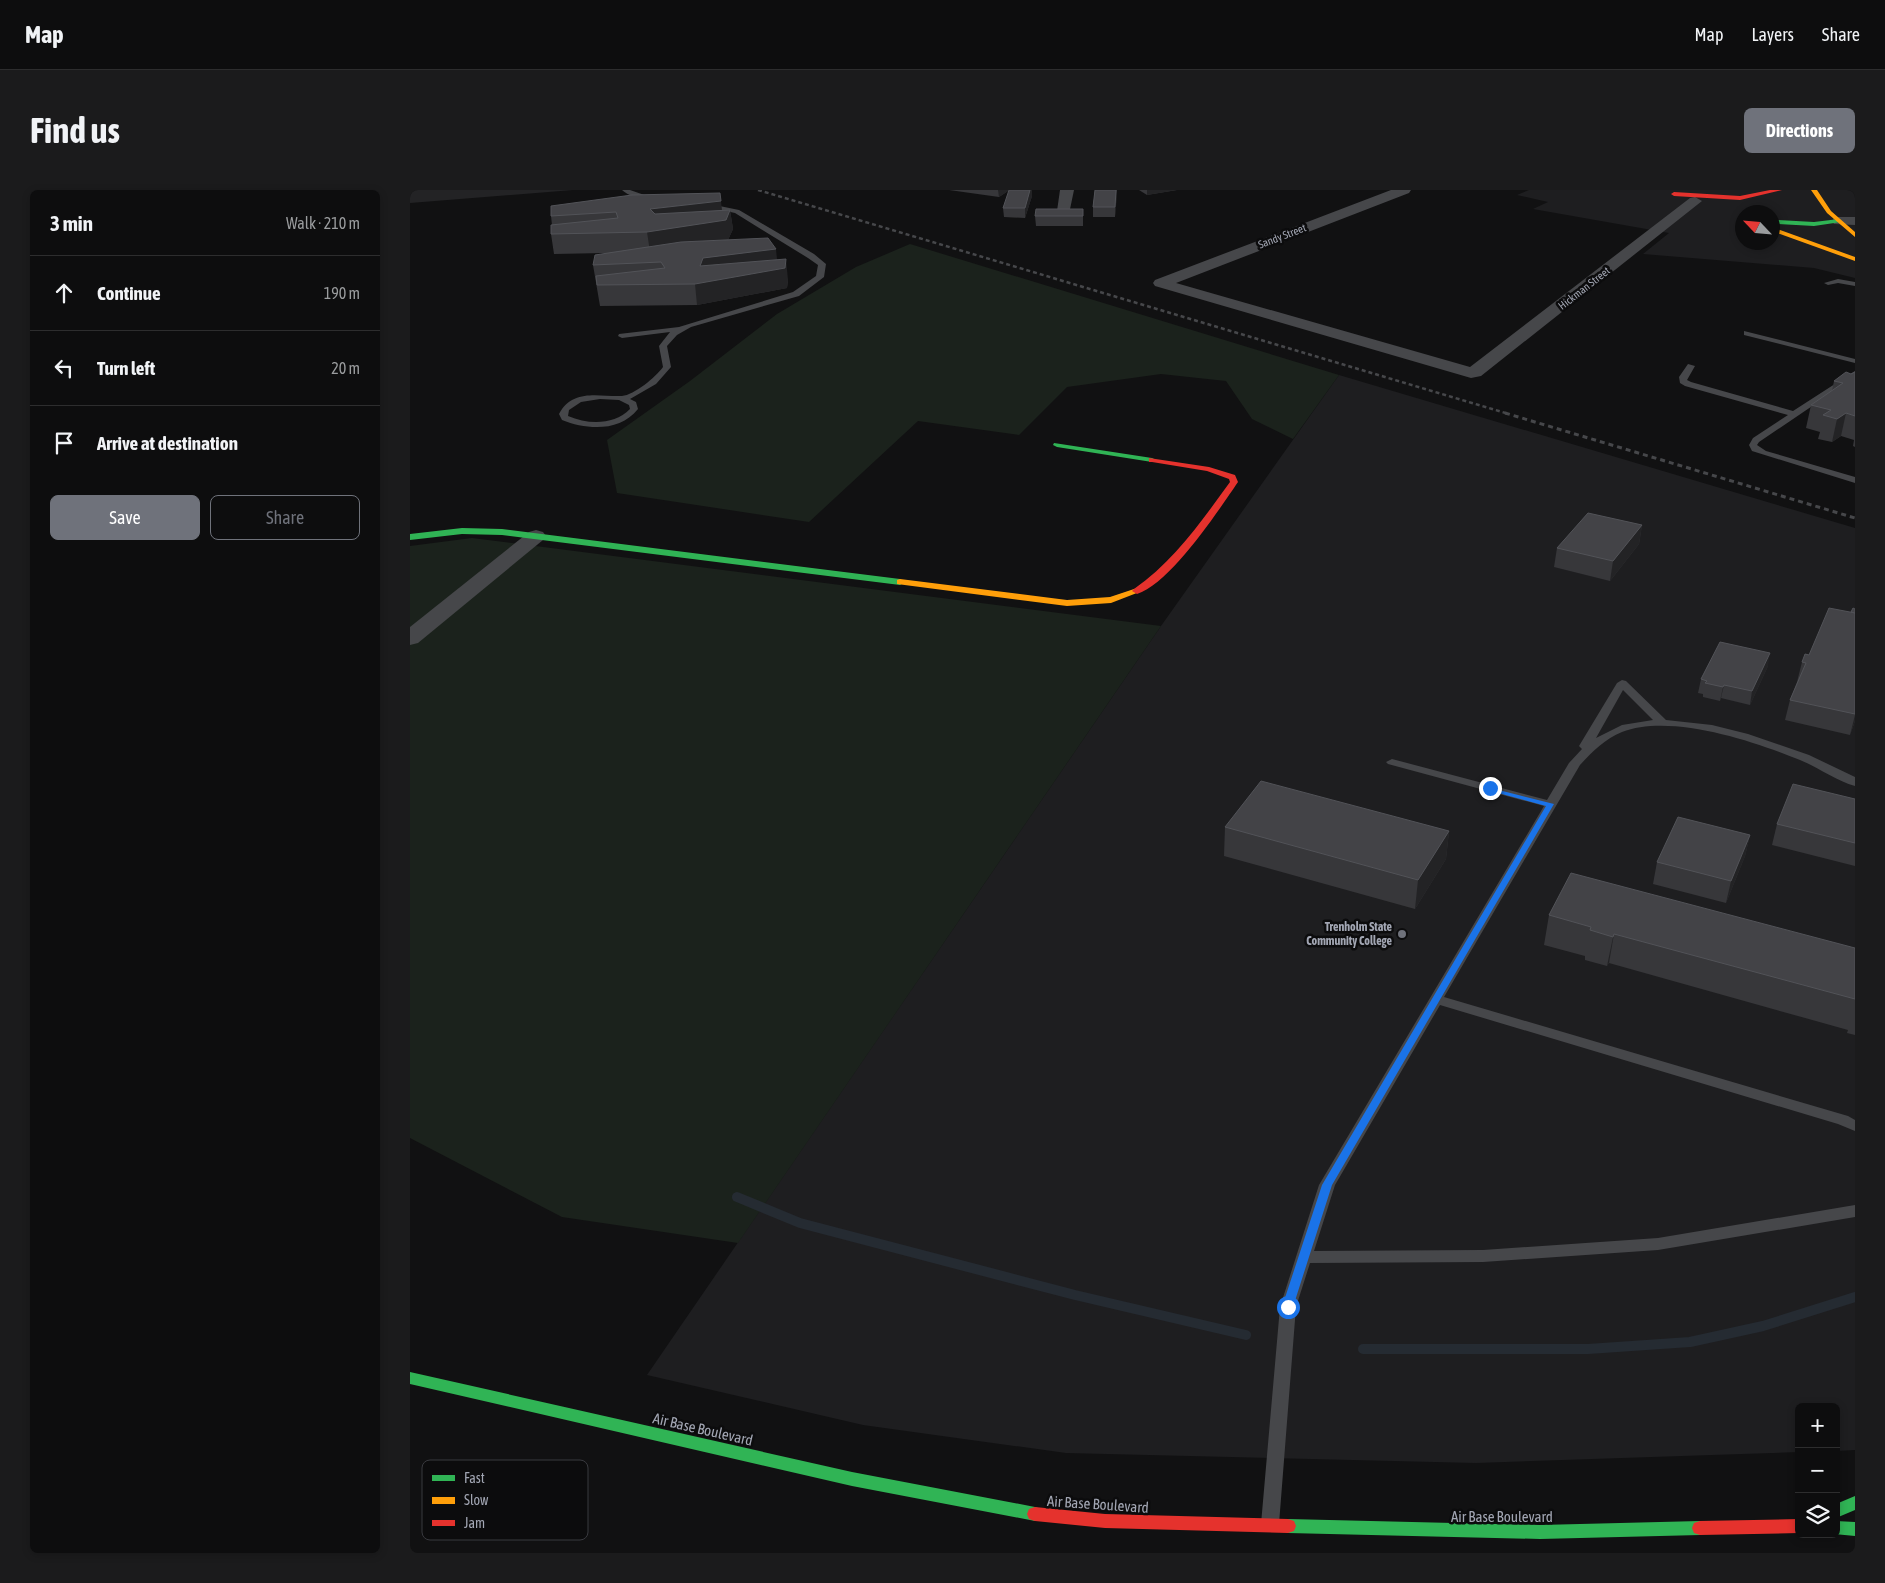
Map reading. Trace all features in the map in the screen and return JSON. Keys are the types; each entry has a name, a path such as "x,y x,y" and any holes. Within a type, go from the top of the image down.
{"street":[{"path":"1064,211 1067,190"},
{"name":"Sandy Street","path":"1404,190 1161,283 1471,373"},
{"path":"1660,190 1703,204 1729,209"},
{"path":"1674,194 1736,198 1764,195 1779,190"},
{"path":"1814,190 1839,221 1855,235"},
{"name":"Hickman Street","path":"1471,373 1475,372 1703,204"},
{"path":"1780,217 1839,221"},
{"path":"1780,222 1814,224 1855,220"},
{"path":"1780,232 1855,259"},
{"path":"410,537 478,530 1067,603 1094,602 1117,599 1136,593 1167,571 1234,482 1232,477 1209,469 1057,445"},
{"path":"410,638 536,536"},
{"name":"Air Base Boulevard","path":"410,1378 852,1479 1035,1514 1105,1521 1270,1527 1540,1532 1795,1526"},
{"path":"1840,1510 1855,1503"},
{"path":"1840,1528 1855,1529"}],"lane":[{"path":"624,190 636,196 660,199"},
{"path":"622,336 680,329 776,301 810,286 820,277 822,264 737,211 696,204"},
{"path":"783,246 793,245"},
{"path":"1828,283 1838,281 1855,284"},
{"path":"624,399 634,404 634,408 625,417 615,421 580,424 565,418 563,414 570,404 589,398 611,396 624,399 645,389 662,374 667,366 663,346 668,338 680,329"},
{"path":"1747,332 1855,361"},
{"path":"1691,366 1683,377 1684,381 1688,384 1795,414"},
{"path":"1855,372 1756,440 1753,445 1755,449 1855,480"},
{"path":"1270,1527 1288,1307 1327,1185 1435,998 1622,683 1663,723"},
{"path":"1575,764 1597,740 1626,727 1663,723 1720,730 1783,748 1855,782"},
{"path":"1392,762 1550,804"},
{"path":"1435,998 1843,1120 1855,1126"},
{"path":"1303,1257 1483,1256 1658,1244 1855,1211"}],"shaded area":[{"path":"1529,190 1855,190 1855,278 1814,268 1643,254 1669,233 1533,209 1548,202 1517,195"},
{"path":"910,244 1339,375 1293,439 1252,419 1226,381 1161,374 1067,387 1019,435 918,421 809,522 617,493 607,440 690,381 777,314 856,267"},
{"name":"Trenholm State Community College","path":"1339,375 1855,528 1855,1450 1840,1451 1840,1403 1795,1403 1795,1452 1476,1463 1066,1453 863,1425 647,1375 1161,626"},
{"path":"472,538 1161,626 738,1243 562,1217 410,1138 410,546"}],"building":[{"path":"1009,190 1030,190 1025,208 1003,208"},
{"path":"1095,190 1116,190 1115,207 1093,207"},
{"path":"720,193 721,201 650,209 655,214 730,210 726,220 647,232 551,234 551,225 618,218 616,212 551,216 551,206 632,195"},
{"path":"1036,209 1083,209 1083,216 1035,216"},
{"path":"768,238 776,249 703,258 700,266 786,259 785,268 695,284 597,285 596,276 665,268 661,262 593,265 595,255 681,242"},
{"path":"1846,372 1851,374 1855,372 1855,416 1846,413 1837,419 1823,415 1831,410 1811,405 1843,383 1834,381"},
{"path":"1588,513 1642,525 1613,561 1557,548"},
{"path":"1829,608 1855,613 1855,714 1790,700 1806,663 1802,662 1805,654 1809,655"},
{"path":"1720,642 1770,653 1752,691 1705,683 1707,681 1701,679"},
{"path":"1261,781 1449,831 1418,880 1225,827"},
{"path":"1793,784 1855,799 1855,843 1777,824"},
{"path":"1678,817 1750,835 1731,881 1657,862"},
{"path":"1571,873 1855,948 1855,999 1614,934 1613,937 1590,930 1591,927 1549,915"}],"waterway":[{"path":"737,1197 800,1223 1075,1295 1246,1335"},
{"path":"1363,1349 1588,1349 1690,1342 1763,1326 1855,1297"}],"railway":[{"path":"758,190 1509,414"},
{"path":"1505,413 1855,518"}],"traffic: fast":[{"path":"1780,222 1814,224 1839,221"},
{"path":"1057,445 1152,460"},
{"path":"410,537 462,531 502,532 900,582"},
{"path":"410,1378 852,1479 1035,1514"},
{"path":"1840,1509 1855,1503"},
{"path":"1288,1526 1540,1532 1700,1528"},
{"path":"1840,1528 1855,1529"}],"traffic: slow":[{"path":"1814,190 1829,212 1855,235"},
{"path":"1780,232 1855,259"},
{"path":"900,582 1067,603 1111,600 1137,591"}],"traffic: jam":[{"path":"1674,194 1740,198 1779,190"},
{"path":"1137,591 1179,555 1202,527 1234,482 1232,477 1209,469 1152,460"},
{"path":"1035,1514 1105,1521 1288,1526"},
{"path":"1700,1528 1795,1526"}],"place":[{"name":"Trenholm State Community College","path":"1402,934"}],"route":[{"path":"1288,1307 1327,1185 1550,804 1490,788"}]}
